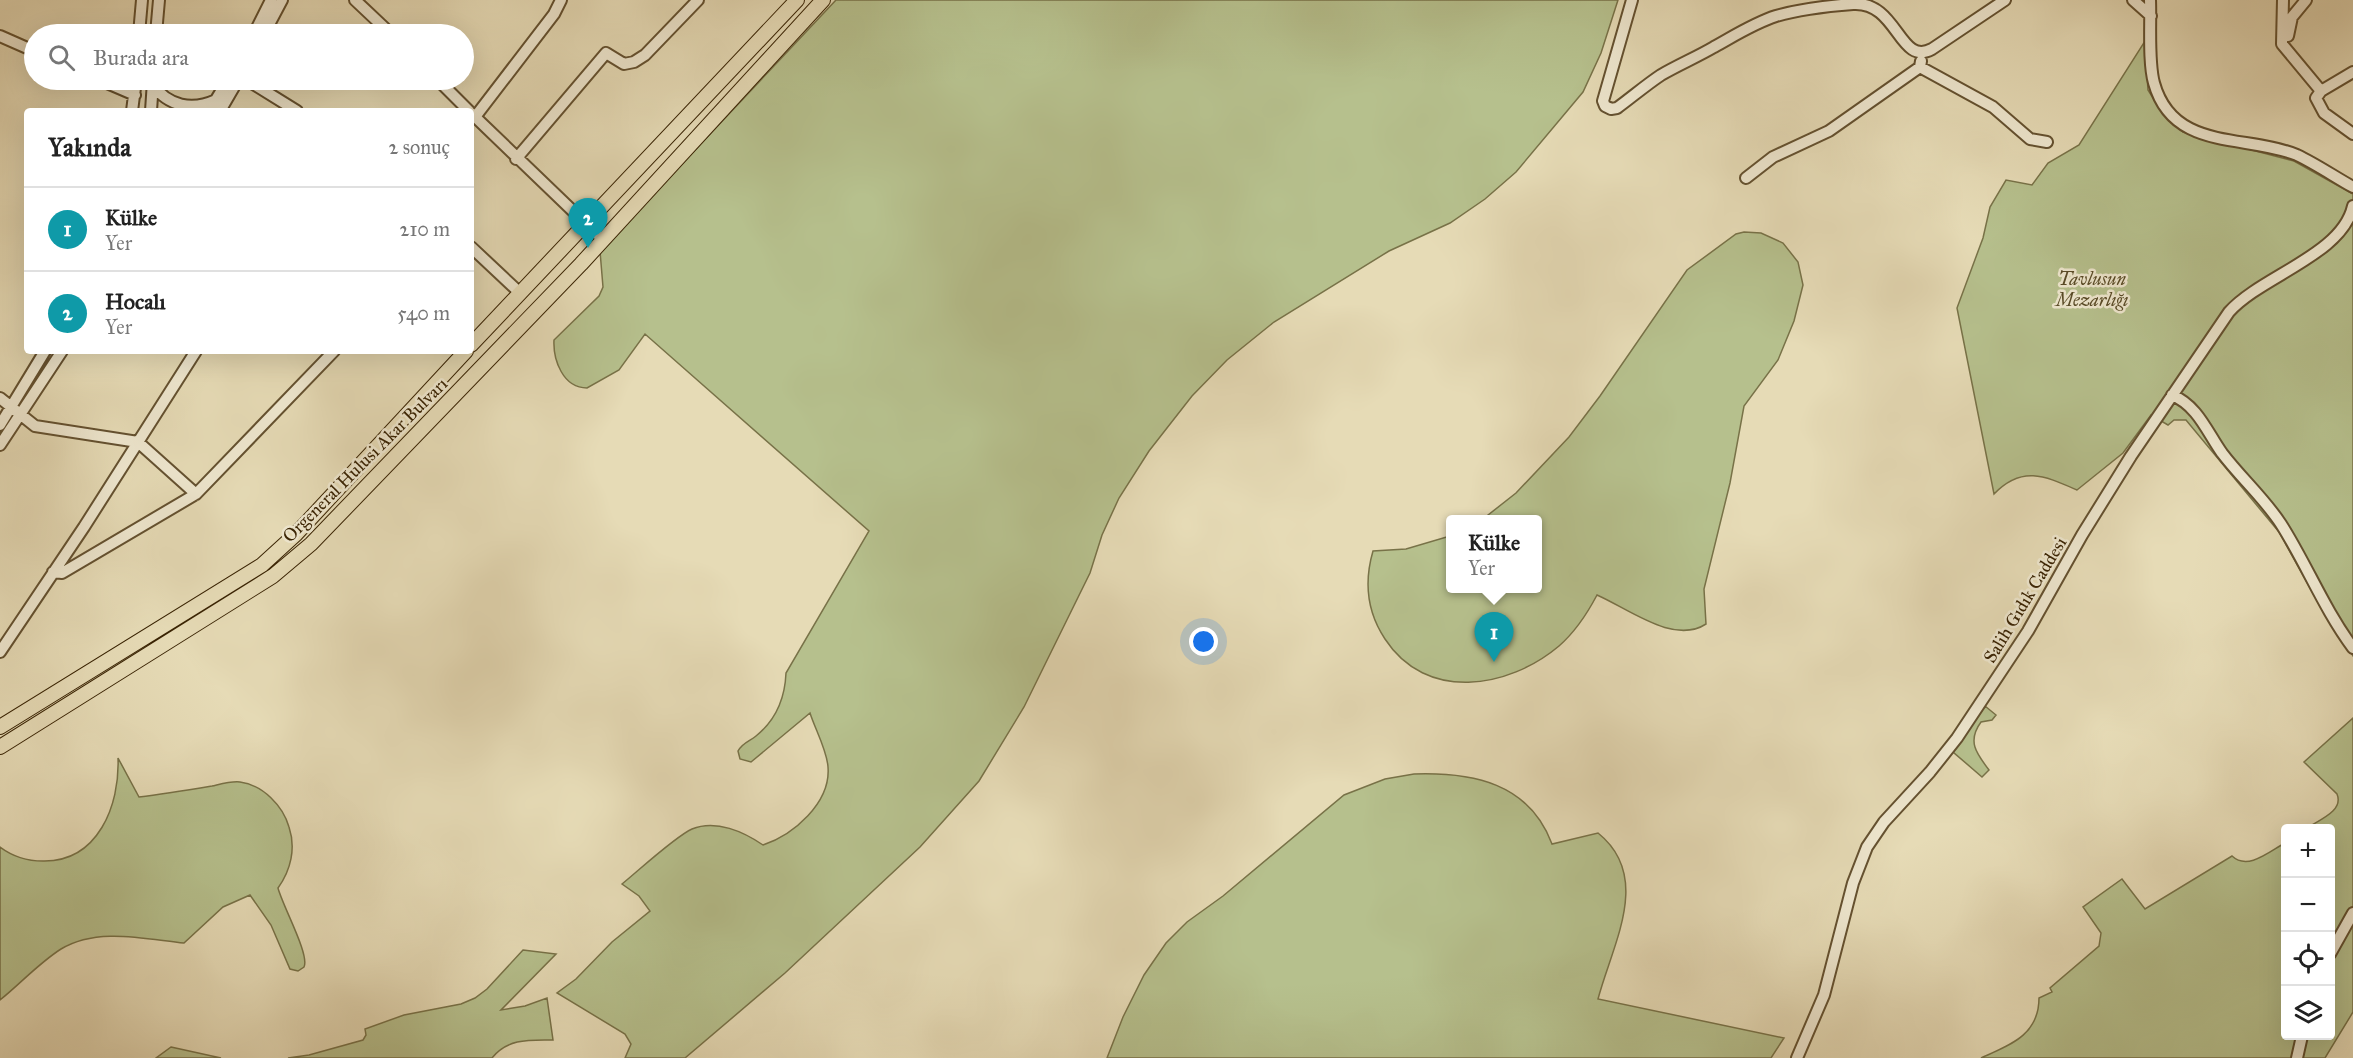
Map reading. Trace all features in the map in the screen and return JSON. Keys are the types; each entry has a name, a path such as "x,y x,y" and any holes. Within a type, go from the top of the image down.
{"main road":[{"path":"474,342 797,0"},
{"name":"Orgeneral Hulusi Akar Bulvarı","path":"0,747 273,576 311,544 603,240 823,0"},
{"name":"Orgeneral Hulusi Akar Bulvarı","path":"0,727 262,565 296,534 463,354"}],"street":[{"path":"140,24 142,0"},
{"path":"157,24 159,0"},
{"path":"259,24 272,0"},
{"path":"269,24 282,0"},
{"path":"355,0 380,24"},
{"path":"474,112 554,14 561,0"},
{"path":"516,159 606,53 624,64 640,59 698,0"},
{"path":"1632,0 1604,101 1605,106 1611,110 1674,68 1755,25 1791,13 1855,4 1869,6 1886,16 1917,52 1920,67"},
{"path":"1917,52 1932,49 2005,0"},
{"path":"2133,0 2151,16"},
{"path":"2150,0 2154,84 2164,104 2182,124 2211,137 2296,155 2353,187"},
{"path":"2283,0 2282,44 2321,91"},
{"path":"2289,53 2290,23 2295,12 2306,0"},
{"path":"0,36 24,47"},
{"path":"1920,67 1993,106 2030,139 2047,142"},
{"path":"1746,178 1773,157 1829,131 1920,67"},
{"path":"2353,72 2321,91 2316,98 2321,110 2353,134"},
{"path":"123,90 135,95"},
{"path":"133,108 135,90"},
{"path":"151,108 152,90"},
{"path":"158,90 163,97 177,104 201,106 216,100"},
{"path":"211,108 222,90"},
{"path":"222,108 232,90"},
{"path":"263,90 292,108"},
{"path":"448,90 466,108"},
{"path":"474,116 516,159 603,240"},
{"name":"Salih Gıdık Caddesi","path":"1797,1058 1824,995 1852,883 1867,847 1884,822 1958,738 2028,631 2094,515 2172,395 2234,307 2332,238 2350,220 2353,206"},
{"path":"474,250 520,292"},
{"path":"0,425 43,354"},
{"path":"0,445 60,354"},
{"path":"0,652 194,354"},
{"path":"53,572 62,573 196,494 331,354"},
{"path":"2172,395 2186,402 2195,411 2222,453 2279,522 2325,606 2353,648"},
{"path":"0,398 35,426 138,442 196,494"},
{"path":"2335,947 2353,913"},
{"path":"2297,1058 2301,1040"}],"green space":[{"path":"836,0 1618,0 1601,53 1583,92 1516,172 1485,199 1450,223 1389,251 1274,322 1227,360 1192,396 1149,451 1119,498 1102,535 1090,573 1024,707 979,781 920,847 785,973 685,1058 625,1058 631,1044 625,1034 557,993 576,979 612,942 650,911 639,896 622,884 685,833 701,826 720,826 739,832 763,845 786,834 808,816 817,805 827,780 828,767 810,713 751,762 740,759 738,751 763,730 774,715 784,691 786,673 869,531 645,334 619,370 587,388 572,383 561,372 555,356 554,340 599,296 603,287 600,251"},
{"name":"Tavlusun Mezarlığı","path":"2145,41 2148,90 2163,114 2183,132 2294,161 2353,194 2353,656 2319,604 2279,532 2186,420 2174,420 2168,425 2151,415 2123,453 2077,490 2044,477 2024,476 2004,485 1994,494 1957,308 1983,238 1990,207 2006,180 2032,185 2048,163 2079,145"},
{"path":"1761,233 1783,243 1798,262 1803,285 1794,321 1778,360 1744,406 1730,483 1704,589 1706,624 1693,629 1666,628 1597,595 1565,641 1539,661 1516,672 1492,679 1468,682 1445,680 1422,673 1402,659 1379,629 1371,607 1368,585 1373,551 1406,549 1446,537 1446,593 1542,593 1542,515 1488,515 1516,493 1569,437 1687,270 1736,234"},
{"path":"1985,706 1996,715 1992,720 1981,722 1975,735 1977,752 1989,770 1982,777 1953,752"},
{"path":"2353,718 2353,1012 2325,1058 1981,1058 2021,1037 2034,1021 2039,998 2052,992 2050,988 2099,946 2101,933 2083,907 2122,879 2145,909 2232,856 2238,860 2252,861 2281,846 2281,1040 2335,1040 2335,824 2313,824 2334,810 2338,800 2337,794 2304,762"},
{"path":"118,758 139,797 237,782 257,787 277,804 286,819 292,843 289,866 278,888 300,942 305,961 304,967 298,971 290,969 271,925 250,895 223,907 184,943 121,936 105,936 75,942 61,949 37,967 0,1000 0,847 15,855 37,861 62,859 78,852 102,828 110,812 118,776"},
{"path":"1414,774 1457,776 1496,785 1529,807 1542,823 1552,844 1598,833 1614,851 1623,870 1626,891 1619,934 1598,999 1784,1038 1771,1058 1107,1058 1123,1017 1144,975 1166,943 1187,922 1223,896 1344,795 1385,779"},
{"path":"523,950 556,954 501,1010 525,1006 547,998 553,1040 528,1040 512,1044 498,1051 492,1058 288,1058 309,1055 363,1040 366,1035 365,1029 404,1015 461,1004 475,998 487,989"},
{"path":"171,1047 221,1058 156,1058"}],"place":[{"name":"Hocalı","path":"588,248"},
{"name":"Külke","path":"1494,662"}]}
